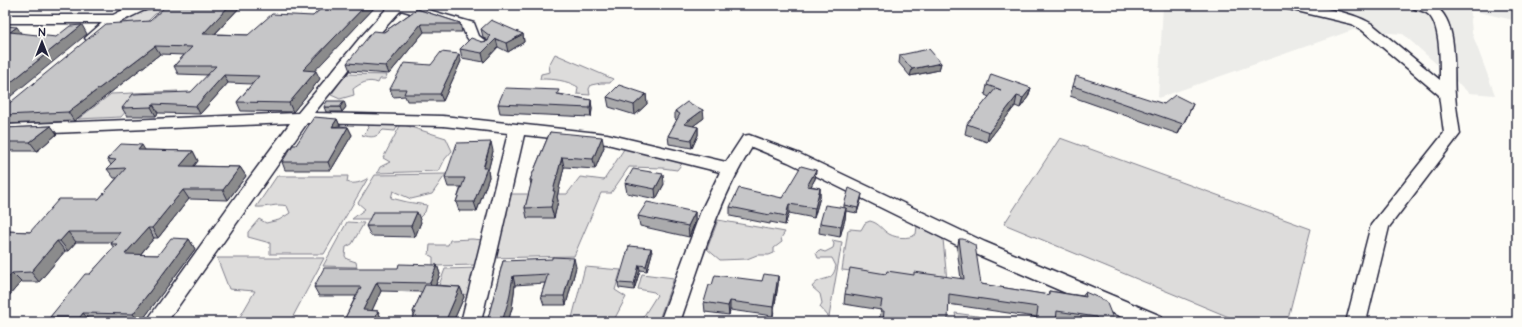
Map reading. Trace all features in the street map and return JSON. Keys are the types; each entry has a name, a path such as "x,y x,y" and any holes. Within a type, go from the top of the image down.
{"street":[{"path":"84,45 115,19 144,5 148,5"},
{"path":"156,322 302,118 364,41 397,5 469,26 473,38 484,45"},
{"path":"1289,5 1357,21 1367,27 1447,94"},
{"path":"1356,322 1380,225 1452,134 1447,94 1447,49 1438,17 1433,10 1416,5"},
{"path":"5,19 115,19"},
{"path":"5,130 302,118 443,121 607,139 730,169"},
{"path":"471,322 517,130"},
{"path":"670,322 710,211 730,169 749,140 794,158 978,247 1154,322"}],"shaded area":[{"path":"1163,5 1517,5 1517,21 1470,10 1472,33 1495,95 1469,93 1403,34 1353,30 1158,98"},
{"path":"158,10 159,13 155,14 147,22 123,24 139,13"},
{"path":"555,54 613,79 610,83 591,85 589,89 590,95 577,94 578,87 564,81 540,79 541,74 550,72 549,65"},
{"path":"346,74 387,75 385,79 380,79 378,83 371,81 359,85 353,89 354,95 340,99 331,95"},
{"path":"178,91 169,100 135,101 121,117 78,119 111,94"},
{"path":"401,124 446,138 452,151 445,159 439,171 377,173 380,167 390,162 383,158"},
{"path":"368,125 398,125 395,131 383,130 378,135 371,137 362,135 369,128"},
{"path":"1060,138 1311,229 1287,322 1241,322 1004,224"},
{"path":"626,146 684,161 677,170 629,167 611,193 601,193 574,256 490,258 497,229 507,215 505,194 567,194 580,177 604,180"},
{"path":"446,174 432,194 411,199 393,191 391,198 427,205 425,212 418,219 352,219 365,209 358,203 375,175"},
{"path":"277,176 348,176 347,182 352,183 361,182 368,178 324,254 270,254 270,243 248,237 248,232 259,219 266,223 279,220 290,213 287,206 283,205 256,207"},
{"path":"718,220 785,232 781,238 782,242 774,248 774,253 769,255 757,255 747,259 720,260 707,249"},
{"path":"870,221 877,224 889,234 897,237 905,238 913,236 916,234 917,226 943,239 947,281 842,270 848,230 861,230 865,223"},
{"path":"347,222 364,223 352,244 346,247 345,256 347,259 356,262 357,267 323,266"},
{"path":"450,240 484,240 476,265 433,266 433,257 429,255 430,245 448,245"},
{"path":"832,240 842,242 829,317 820,307 822,303 820,294 812,287 815,283 829,278 834,272 836,266 832,258 818,258 816,253 819,250 825,252 833,248 834,244"},
{"path":"217,258 324,258 290,322 237,322 255,291 229,289"},
{"path":"585,267 621,270 615,290 626,297 615,318 616,322 571,322"},
{"path":"478,268 468,295 436,293 445,269"},
{"path":"642,274 674,278 658,322 640,322 657,295 654,292 638,289"},
{"path":"955,313 1011,321 1011,322 957,322"}],"building":[{"path":"167,5 230,5 203,34 248,35 272,14 313,16 325,5 366,5 303,70 316,71 289,103 237,102 259,76 224,75 196,106 153,104 151,107 122,108 133,94 191,92 216,66 174,66 192,47 155,46 68,112 5,115 6,106 106,24 150,21"},
{"path":"417,9 460,24 421,24 386,66 347,63 373,31 384,32"},
{"path":"491,20 523,34 506,43 496,39 482,53 460,49 471,38 482,42 488,41 490,36 481,29"},
{"path":"82,25 5,87 5,26 17,27 10,32 56,37 70,26"},
{"path":"929,49 941,63 912,69 900,55"},
{"path":"441,52 459,54 440,94 404,94 406,89 390,89 404,63 431,65"},
{"path":"991,74 1031,88 1023,98 1017,96 989,132 967,124 996,88 987,85"},
{"path":"1076,76 1164,104 1175,95 1193,104 1183,124 1073,86"},
{"path":"619,85 646,94 634,105 607,97"},
{"path":"505,88 559,90 557,94 591,100 590,108 498,104"},
{"path":"327,101 344,101 340,107 324,107"},
{"path":"687,102 703,110 684,124 698,127 691,140 668,136 680,114 675,111"},
{"path":"314,117 337,119 332,127 348,127 328,162 282,162 293,145 296,145"},
{"path":"51,126 30,142 5,142 5,128"},
{"path":"550,132 602,137 593,159 562,157 553,191 555,191 551,207 525,208 532,180 530,180"},
{"path":"491,142 483,168 487,168 474,202 456,202 465,178 445,178 457,143"},
{"path":"121,144 142,145 138,150 193,151 180,166 240,167 223,190 183,190 152,228 148,228 125,254 158,255 171,238 189,239 133,314 83,313 80,317 50,317 85,274 90,274 117,244 111,244 120,232 68,232 60,241 57,241 31,272 12,273 5,281 5,231 30,232 59,199 99,199 126,168 107,169 116,160 107,159"},
{"path":"801,166 816,170 807,186 820,188 815,208 789,204 786,216 771,213 770,215 730,207 739,188 782,198"},
{"path":"633,169 663,174 655,189 625,183"},
{"path":"849,188 862,194 858,208 844,205"},
{"path":"647,202 695,212 688,226 638,216"},
{"path":"825,205 846,208 841,226 820,223"},
{"path":"373,212 417,212 411,226 366,226"},
{"path":"959,239 963,239 975,245 981,284 1049,295 1049,291 1086,297 1085,292 1106,301 1114,321 1098,321 1096,317 1057,311 1056,322 1036,322 1038,307 949,294 948,322 883,322 884,311 880,311 882,300 845,294 850,268 886,274 887,271 914,275 914,272 964,279"},
{"path":"629,246 651,248 646,266 639,265 634,284 618,283"},
{"path":"552,257 574,258 564,296 541,296 548,274 513,276 509,299 502,322 487,322 503,261 552,259"},
{"path":"399,264 437,265 430,283 377,282 363,310 378,311 373,322 343,322 361,287 314,287 324,268 398,268"},
{"path":"764,274 778,276 773,307 730,301 728,306 704,302 709,285 712,285 715,275 762,281"},
{"path":"425,285 460,287 445,322 412,320 416,312 413,312"}]}
